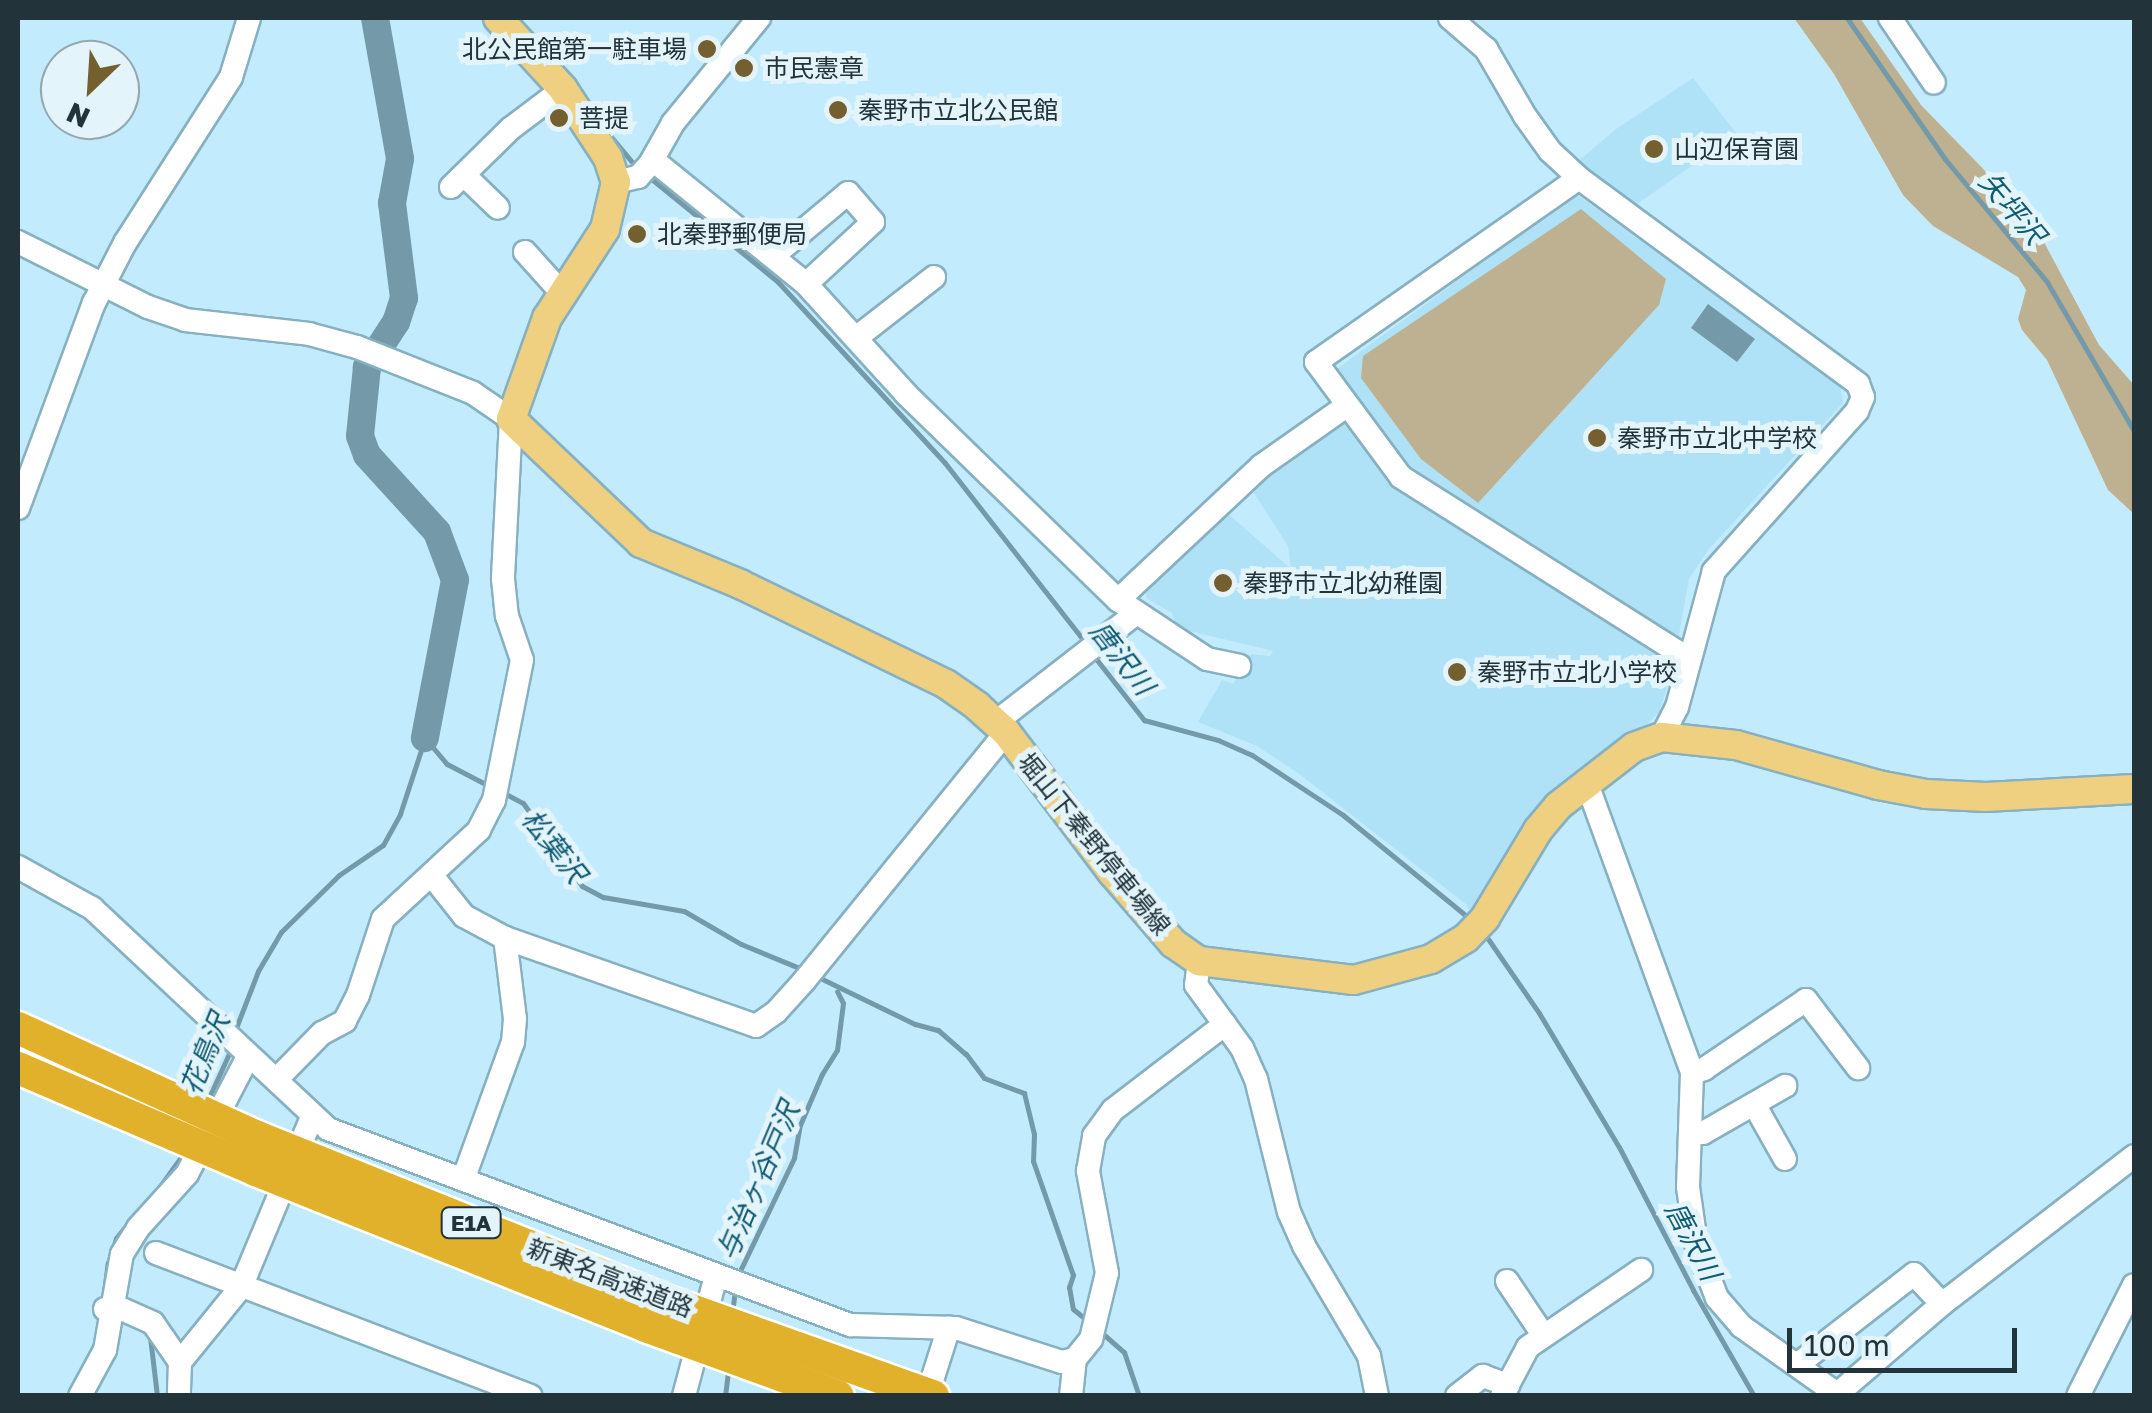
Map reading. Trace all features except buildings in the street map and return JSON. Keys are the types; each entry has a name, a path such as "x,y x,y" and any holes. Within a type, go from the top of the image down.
{"highway":[{"name":"新東名高速道路","path":"18,1028 256,1136 587,1270 930,1396"},
{"name":"新東名高速道路","path":"18,1068 256,1170 612,1313 838,1396"}],"main road":[{"path":"498,18 563,88 608,158 639,170 605,230 562,292 537,340 511,419"},
{"name":"堀山下秦野停車場線","path":"511,419 641,544 740,584 946,684 1001,727 1112,872 1173,943 1199,961"},
{"path":"1199,961 1354,980 1431,958 1475,928 1538,830 1586,782 1634,748 1662,737 1736,744 1878,785 1926,794 1986,796 2134,790"}],"street":[{"path":"18,508 103,285 231,77 250,18"},
{"path":"759,18 688,102 639,170 773,256 806,284 906,394 1127,607 1207,660 1240,666"},
{"path":"1450,18 1486,48 1524,116 1550,151 1580,178 1858,384 1863,397 1857,411 1714,571 1677,707 1662,737"},
{"path":"1890,18 1934,83"},
{"path":"498,208 458,181 510,128 563,88"},
{"path":"1580,178 1316,362 1345,407 1400,477 1689,660"},
{"path":"773,256 848,193 874,222 806,284"},
{"path":"18,242 185,320 309,334 376,354 473,393 511,419 503,579 507,616 522,660 496,789 480,830 383,919 358,995 345,1021 322,1033 277,1078"},
{"path":"526,252 562,292"},
{"path":"856,338 934,277"},
{"path":"433,877 464,916 505,938 748,1025 764,1023 808,975 1001,727 1103,642 1127,607 1261,466 1345,407"},
{"path":"1586,782 1692,1073 1688,1188 1696,1243 1718,1298 1741,1326 1837,1395 1942,1304 2134,1156"},
{"path":"18,867 92,908 238,1047 305,1103 312,1117 352,1139 850,1326 949,1327 1062,1362 1076,1359"},
{"path":"464,1180 513,1042 516,1019 505,938"},
{"path":"1199,961 1196,985 1225,1024 1256,1078 1276,1174 1289,1212 1304,1246 1369,1356 1377,1396"},
{"path":"1692,1073 1704,1070 1806,1000 1858,1068"},
{"path":"1071,1396 1076,1359 1094,1332 1107,1273 1088,1171 1094,1136 1113,1110 1225,1024"},
{"path":"80,1396 105,1350 122,1254 138,1228 187,1174 238,1047"},
{"path":"1690,1133 1703,1133 1784,1086"},
{"path":"1754,1104 1784,1159"},
{"path":"180,1362 241,1287 312,1117"},
{"path":"156,1253 530,1396"},
{"path":"1457,1396 1483,1376 1505,1390 1528,1347 1641,1270"},
{"path":"1797,1366 1914,1274 1942,1304"},
{"path":"684,1396 721,1277"},
{"path":"1506,1281 1544,1336"},
{"path":"2078,1396 2134,1284"},
{"path":"110,1308 153,1323 180,1362 180,1396"},
{"path":"930,1396 949,1327"}],"shaded area":[{"path":"1794,18 1860,18 1921,105 2031,218 2099,345 2134,385 2134,514 2108,490 2047,360 2022,330 2018,319 2026,290 2018,277 1933,226 1903,195 1834,74"},
{"name":"山辺保育園","path":"1693,78 1737,134 1633,207 1575,164 1616,129"},
{"name":"秦野市立北中学校","path":"1576,194 1840,386 1843,403 1708,550 1689,579 1678,640 1408,473 1334,371"},
{"path":"1581,209 1666,279 1659,305 1478,503 1421,459 1361,378 1363,356"},
{"path":"1708,304 1755,339 1737,362 1691,328"},
{"name":"秦野市立北小学校","path":"1337,421 1348,421 1396,483 1675,664 1659,712 1640,732 1568,780 1540,808 1471,914 1467,905 1298,773 1257,746 1198,722 1222,680 1233,684 1251,654 1270,656 1273,651 1177,628 1172,613 1146,598 1146,589 1226,512 1291,569 1288,546 1250,487"}],"waterway":[{"name":"松葉沢","path":"375,18 400,159 392,203 404,298 396,322 367,367 360,436 367,455 437,532 455,580 425,738"},
{"name":"矢坪沢","path":"1847,18 1945,159 2047,282 2134,431"},
{"name":"唐沢川","path":"608,133 636,167"},
{"name":"唐沢川","path":"649,177 778,282 945,463 1087,645"},
{"name":"唐沢川","path":"1093,655 1144,720 1218,740 1252,755 1343,815 1469,918"},
{"name":"松葉沢","path":"425,738 447,764 489,786"},
{"name":"花鳥沢","path":"234,1033 258,971 281,932 339,875 383,845 400,814 425,738"},
{"name":"松葉沢","path":"504,793 523,803 582,886 603,897 684,911 741,944 804,970"},
{"name":"唐沢川","path":"1484,933 1539,1013 1619,1147 1693,1290 1754,1396"},
{"name":"松葉沢","path":"818,977 915,1024 938,1030 966,1054 984,1078 1024,1093 1034,1134 1033,1161 1073,1275 1069,1287 1073,1309 1090,1323"},
{"name":"与治ヶ谷戸沢","path":"738,1275 794,1158 800,1125 837,1050 843,1003 837,991"},
{"name":"花鳥沢","path":"207,1102 231,1049"},
{"name":"花鳥沢","path":"155,1193 184,1153"},
{"name":"花鳥沢","path":"103,1301 116,1238 128,1223"},
{"name":"与治ヶ谷戸沢","path":"732,1314 735,1291"},
{"name":"松葉沢","path":"1102,1333 1124,1352 1139,1396"},
{"name":"花鳥沢","path":"150,1337 157,1396"},
{"name":"与治ヶ谷戸沢","path":"725,1396 728,1370"}],"place":[{"name":"北公民館第一駐車場","path":"707,49"},
{"name":"市民憲章","path":"744,68"},
{"name":"秦野市立北公民館","path":"838,110"},
{"name":"菩提","path":"559,118"},
{"name":"山辺保育園","path":"1654,149"},
{"name":"北秦野郵便局","path":"637,234"},
{"name":"秦野市立北中学校","path":"1597,438"},
{"name":"秦野市立北幼稚園","path":"1223,583"},
{"name":"秦野市立北小学校","path":"1457,672"}]}
